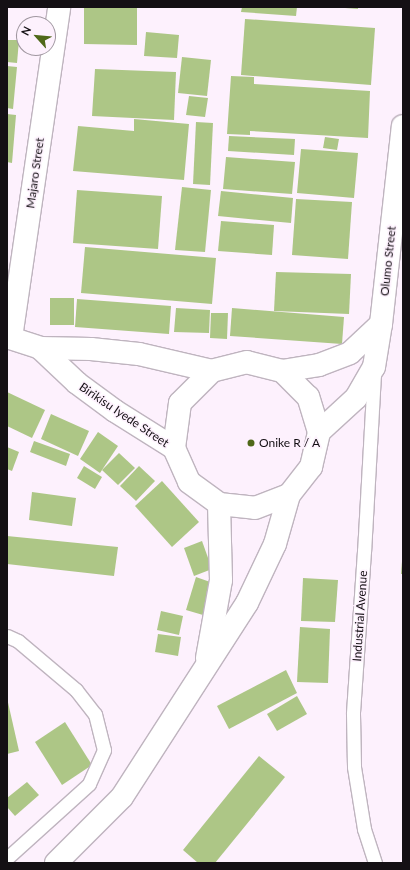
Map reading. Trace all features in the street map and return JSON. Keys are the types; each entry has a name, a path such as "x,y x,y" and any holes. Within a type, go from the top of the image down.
{"street":[{"name":"Majaro Street","path":"9,338 59,7"},
{"name":"Olumo Street","path":"374,367 381,324 403,126"},
{"path":"288,495 255,508 219,504 189,482 174,448 180,403 212,371 247,362 282,371 319,365 350,353 381,324"},
{"name":"Birikisu Iyede Street","path":"9,338 40,348 91,349 140,354 212,371"},
{"name":"Birikisu Iyede Street","path":"40,348 77,383 115,411 174,448"},
{"path":"319,432 356,398 374,367"},
{"path":"56,863 122,797 205,669 247,603 275,544 288,495 311,467 319,432 308,397 282,371"},
{"path":"205,669 221,580 219,504"}],"lane":[{"name":"Industrial Avenue","path":"374,367 353,714 354,767 364,829 374,863"},
{"path":"7,636 18,641 76,690 95,714 104,750 89,784 7,858"}],"building":[{"path":"84,7 137,7 137,45 84,44"},
{"path":"242,7 297,7 296,16 241,12"},
{"path":"358,7 358,9 345,8"},
{"path":"245,19 375,28 371,85 241,75"},
{"path":"146,32 179,35 177,58 144,56"},
{"path":"7,40 16,40 17,63 7,62"},
{"path":"182,57 211,60 207,96 178,93"},
{"path":"7,66 17,67 13,109 7,108"},
{"path":"95,69 176,72 174,120 92,116"},
{"path":"231,76 254,77 254,84 370,91 368,138 250,131 250,135 227,134"},
{"path":"189,96 208,98 205,117 186,115"},
{"path":"7,114 16,115 12,163 7,162"},
{"path":"134,119 189,124 184,180 73,171 78,126 134,131"},
{"path":"196,122 213,123 210,185 193,184"},
{"path":"229,136 295,139 294,155 228,151"},
{"path":"325,137 339,139 337,150 323,148"},
{"path":"301,149 358,153 354,198 297,193"},
{"path":"226,157 295,162 292,194 223,189"},
{"path":"182,187 211,190 205,252 175,250"},
{"path":"77,190 162,196 158,249 73,243"},
{"path":"221,191 293,198 291,223 218,216"},
{"path":"296,199 352,202 348,259 292,255"},
{"path":"221,221 274,225 272,255 218,251"},
{"path":"85,247 216,258 212,304 81,293"},
{"path":"276,272 351,274 349,314 274,311"},
{"path":"50,298 74,298 74,325 50,325"},
{"path":"77,299 171,306 169,334 75,327"},
{"path":"176,308 210,310 209,333 174,332"},
{"path":"232,308 344,317 342,344 230,336"},
{"path":"211,313 228,313 227,339 210,338"},
{"path":"7,392 45,410 32,438 7,426"},
{"path":"51,414 89,431 78,456 41,439"},
{"path":"98,432 118,446 100,473 80,459"},
{"path":"34,441 70,454 66,466 30,452"},
{"path":"7,447 19,452 12,471 7,469"},
{"path":"119,453 135,468 118,485 102,470"},
{"path":"84,466 102,477 95,489 77,478"},
{"path":"139,466 155,481 136,501 120,486"},
{"path":"162,481 199,522 172,547 135,506"},
{"path":"32,492 76,498 72,526 29,520"},
{"path":"7,536 118,547 114,576 7,564"},
{"path":"202,541 212,569 194,576 184,548"},
{"path":"402,561 403,574 401,574"},
{"path":"196,577 213,583 203,615 186,610"},
{"path":"303,578 338,580 335,622 301,621"},
{"path":"161,611 183,616 179,635 157,630"},
{"path":"300,627 330,629 328,683 297,682"},
{"path":"158,634 181,637 178,656 155,652"},
{"path":"286,670 297,693 229,729 217,706"},
{"path":"297,696 307,714 277,731 267,714"},
{"path":"7,698 19,751 7,754"},
{"path":"65,722 92,765 62,785 35,742"},
{"path":"259,756 285,777 215,863 198,863 183,850"},
{"path":"27,782 39,795 15,816 7,807 7,798"}],"place":[{"name":"Onike R / A","path":"251,443"}]}
